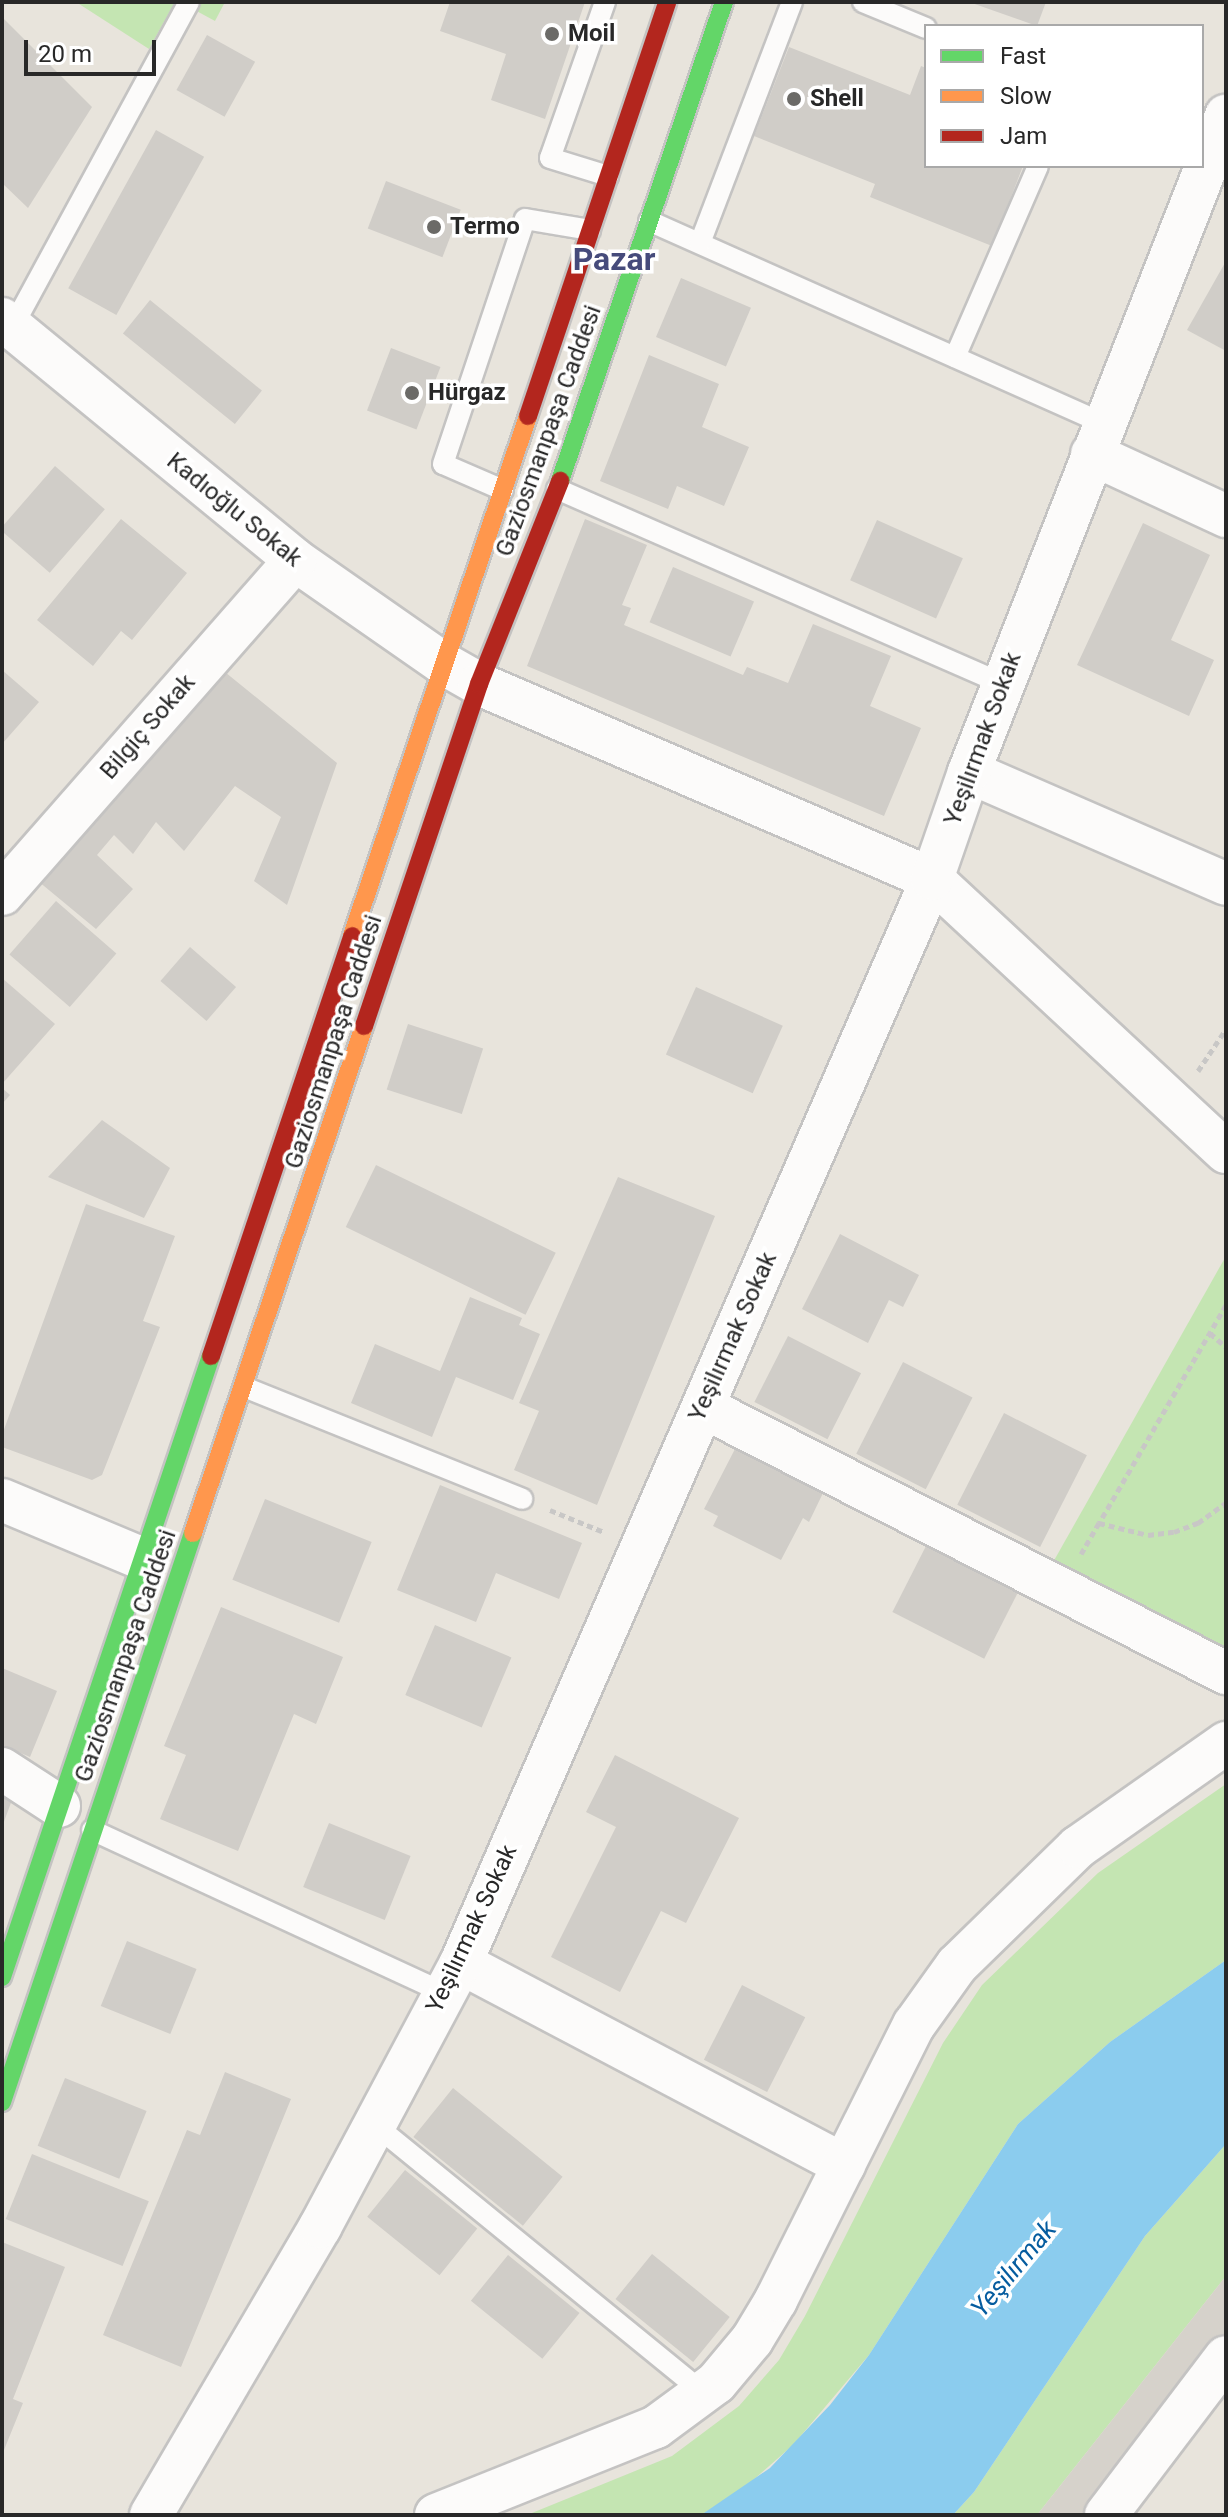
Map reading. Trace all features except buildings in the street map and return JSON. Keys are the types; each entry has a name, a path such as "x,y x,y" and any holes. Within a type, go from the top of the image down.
{"main road":[{"name":"Gaziosmanpaşa Caddesi","path":"2,2102 244,1387 462,674 503,490 667,2"},
{"name":"Gaziosmanpaşa Caddesi","path":"2,1977 143,1559 462,674 557,489 724,2"}],"street":[{"name":"Yeşilırmak Sokak","path":"151,2515 374,2124 453,1978 932,879 969,772 1226,116"},
{"name":"Kadıoğlu Sokak","path":"7,324 295,560 462,674 932,879 1226,1152"},
{"path":"1098,439 1226,516"},
{"name":"Bilgiç Sokak","path":"2,894 295,560"},
{"path":"969,772 1226,884"},
{"path":"703,1407 1226,1673"},
{"path":"2,1500 143,1559"},
{"path":"436,2515 656,2427 704,2393 752,2340 914,2025 976,1943 1078,1847 1226,1743"},
{"path":"2,1769 59,1806"},
{"path":"453,1978 844,2165"},
{"path":"1106,2515 1226,2357"}],"lane":[{"path":"7,324 189,2"},
{"path":"605,2 550,158 608,176"},
{"path":"700,243 792,2"},
{"path":"863,2 924,27"},
{"path":"955,357 1037,168"},
{"path":"503,490 443,464 525,219 590,230"},
{"path":"649,221 955,357 1098,439"},
{"path":"557,489 1003,684"},
{"path":"244,1387 522,1499"},
{"path":"92,1830 453,1978"},
{"path":"374,2124 704,2393"}],"path":[{"path":"1226,1305 1099,1523 1148,1535 1174,1532 1198,1523 1226,1503"},
{"path":"1210,1333 1226,1347"},
{"path":"522,1499 642,1547"}],"green space":[{"path":"76,2 175,2 149,49"},
{"path":"180,2 225,2 215,21"},
{"path":"1226,1256 1226,1673 1043,1580"},
{"path":"1226,1784 1226,1960 1110,2042 1018,2124 869,2355 793,2445 744,2488 701,2515 527,2515 672,2456 739,2406 779,2360 805,2316 943,2043 982,1985 1098,1873"},
{"path":"1226,2144 1226,2276 1037,2515 953,2515 974,2492 1145,2236"}],"shaded area":[{"path":"1226,2276 1226,2357 1106,2515 1037,2515"}],"water":[{"name":"Yeşilırmak","path":"1226,1960 1226,2144 1145,2236 974,2492 953,2515 701,2515 770,2468 830,2405 869,2355 1018,2124 1110,2042"}],"traffic: fast":[{"path":"560,481 724,2"},
{"path":"2,1977 211,1356"},
{"path":"2,2102 193,1533"}],"traffic: slow":[{"path":"352,936 528,416"},
{"path":"193,1533 364,1026"}],"traffic: jam":[{"path":"528,416 667,2"},
{"path":"364,1026 479,684 560,481"},
{"path":"211,1356 352,936"}],"place":[{"name":"Moil","path":"552,34"},
{"name":"Shell","path":"794,99"},
{"name":"Termo","path":"434,227"},
{"name":"Hürgaz","path":"412,393"}],"district":[{"name":"Pazar","path":"614,259"}]}
